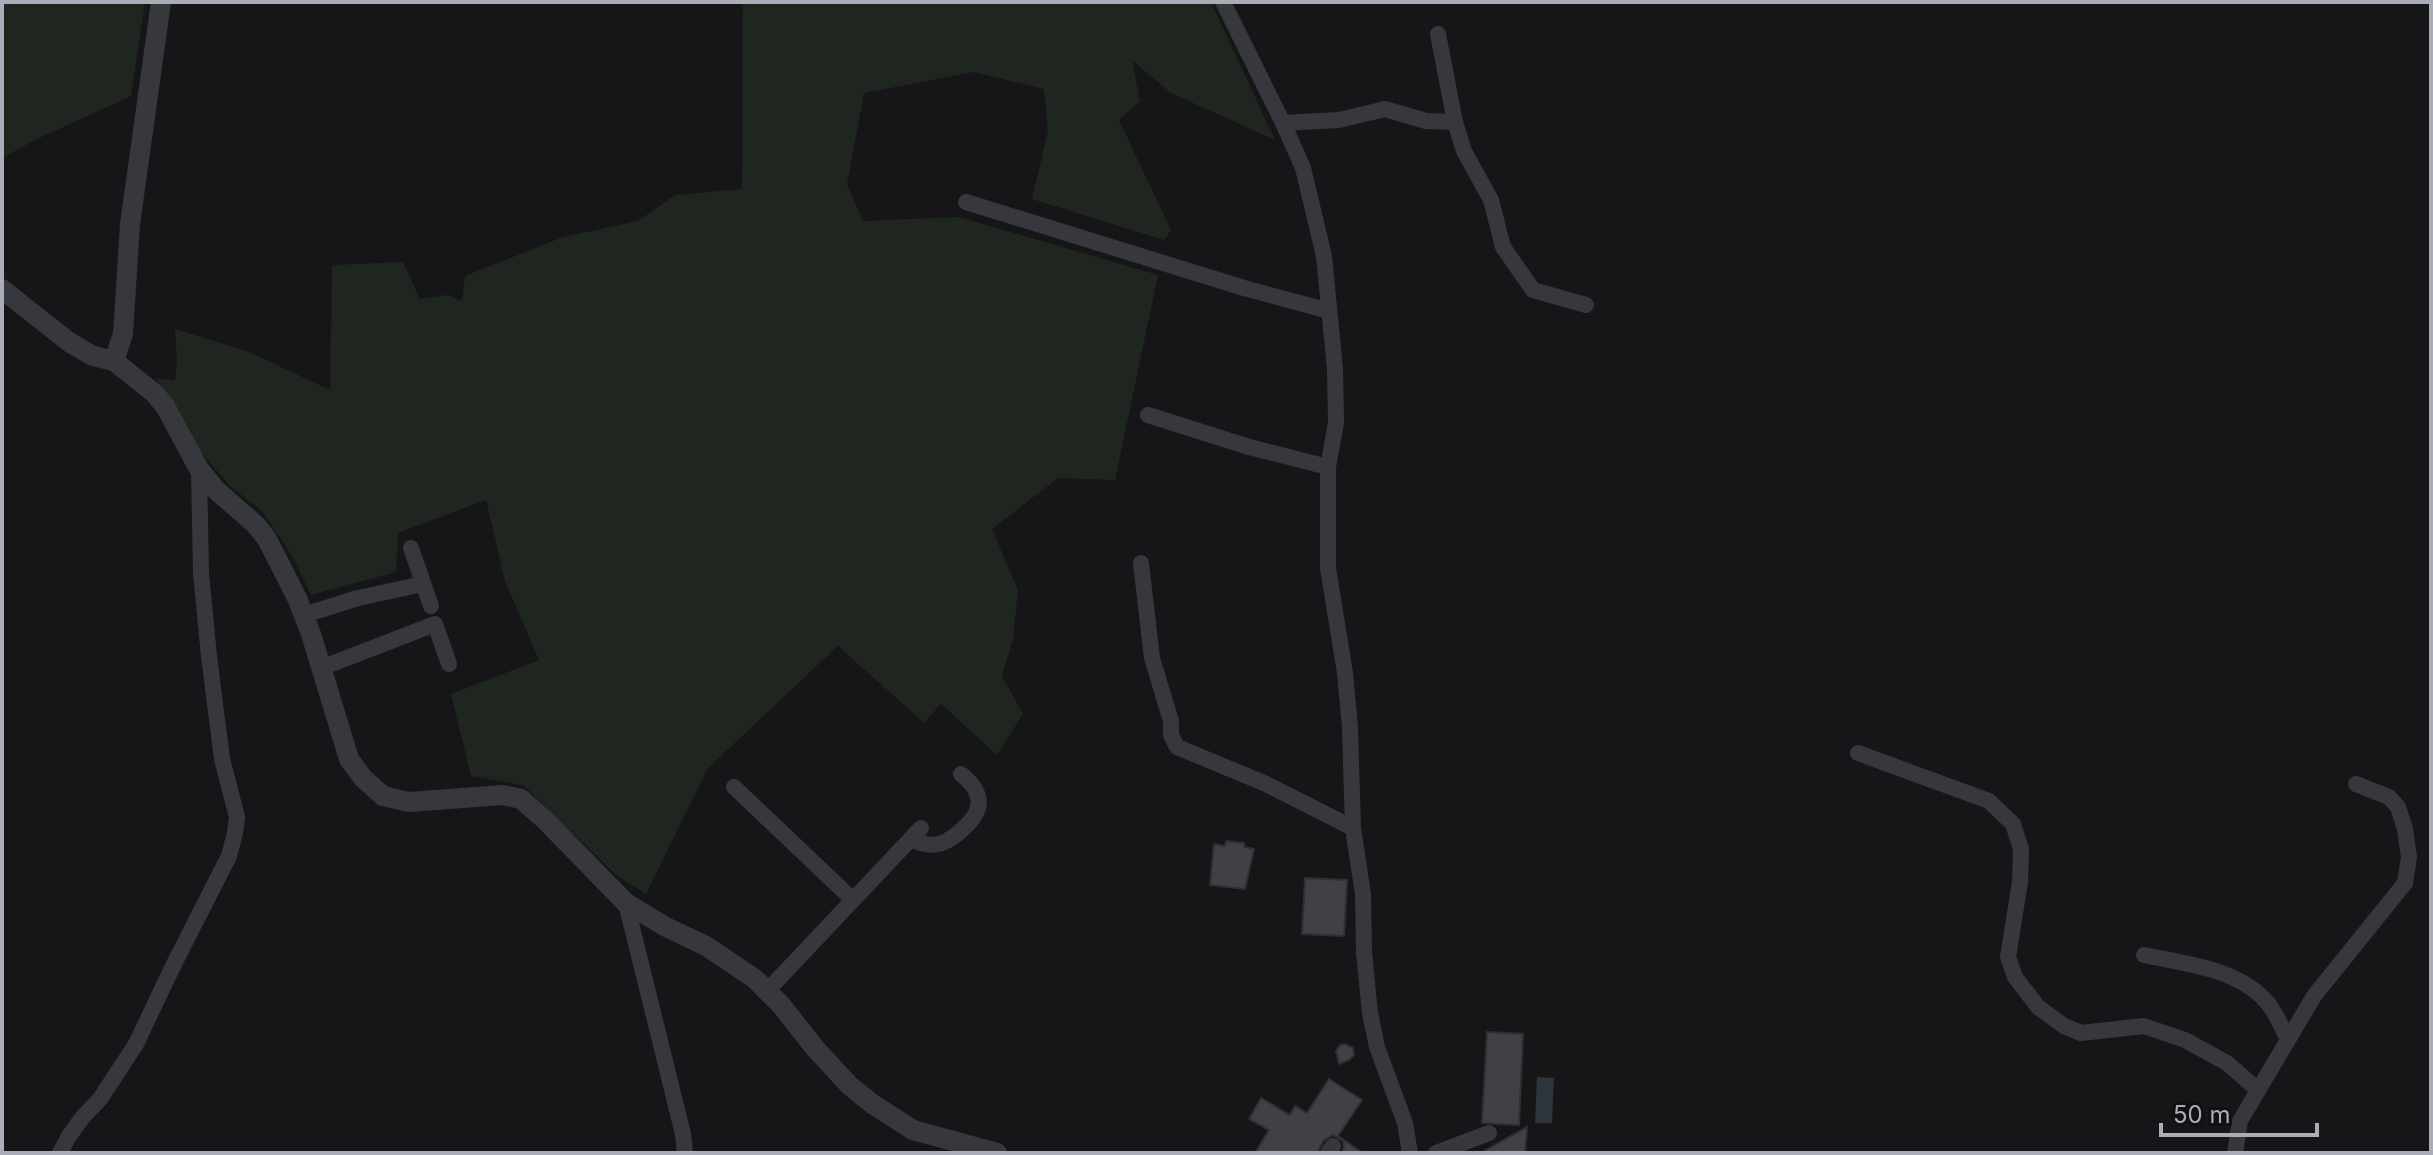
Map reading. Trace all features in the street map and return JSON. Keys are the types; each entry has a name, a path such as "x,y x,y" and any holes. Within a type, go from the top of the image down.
{"street":[{"path":"114,361 123,334 130,224 161,2"},
{"path":"1223,2 1303,168 1324,256 1335,369 1336,423 1328,467 1328,568 1345,673 1353,828 1363,894 1364,952 1377,1047 1405,1123 1410,1153"},
{"path":"1438,34 1455,122 1464,151 1491,200 1503,247 1533,290 1586,305"},
{"path":"1283,123 1339,120 1385,109 1426,121 1455,122"},
{"path":"966,202 1244,288 1329,311"},
{"path":"2,289 69,342 93,356 114,361 154,393 165,406 199,469 216,490 256,525 267,539 304,615 349,759 363,778 383,796 409,802 503,795 521,799 626,903 706,946 768,990 814,1047 849,1085 871,1103 913,1130 997,1153"},
{"path":"1148,415 1249,447 1328,467"},
{"path":"60,1153 136,1044 229,856 235,833 237,817 222,759 209,656 201,573 199,469"},
{"path":"411,548 431,606"},
{"path":"1141,563 1152,658 1171,721 1171,735 1177,747 1264,783 1353,828"},
{"path":"304,615 358,598 423,584"},
{"path":"321,668 435,624 449,664"},
{"path":"1858,753 1989,801 2013,824 2021,849 2020,882 2008,957 2015,977 2038,1007 2064,1026 2081,1033 2144,1026 2185,1040 2227,1063 2258,1090"},
{"path":"768,990 916,833 929,845 947,843 974,819 978,797 972,783 961,774"},
{"path":"2235,1153 2240,1121 2314,996 2405,883 2409,857 2398,807 2389,797 2356,784"},
{"path":"734,787 853,900"},
{"path":"626,903 683,1134 685,1153"},
{"path":"2144,955 2212,970 2247,985 2268,1003 2288,1040"},
{"path":"1436,1153 1489,1133"}],"shaded area":[{"path":"2,2 145,2 131,96 2,158"},
{"path":"743,2 1211,2 1275,140 1171,93 1132,60 1140,101 1119,120 1171,230 1164,240 1032,199 1048,131 1044,89 974,72 864,93 847,184 863,221 959,217 1158,275 1115,480 1058,478 992,529 1018,590 1013,639 1002,676 1023,714 997,755 941,704 924,723 838,646 708,768 646,894 617,876 523,785 471,776 451,694 539,660 505,581 486,500 398,533 396,572 311,595 291,554 262,511 231,487 200,451 179,411 156,379 175,380 175,329 247,351 330,390 332,265 403,262 420,299 447,295 462,301 465,276 563,237 638,221 675,195 742,189"},
{"path":"1537,1077 1554,1078 1552,1123 1535,1123"}],"building":[{"path":"1226,841 1244,843 1244,847 1254,849 1245,889 1210,885 1214,844 1225,846"},
{"path":"1305,878 1347,880 1344,936 1302,934"},
{"path":"1487,1032 1523,1034 1519,1125 1482,1123"},
{"path":"1345,1044 1353,1048 1354,1055 1339,1064 1336,1051"},
{"path":"1329,1079 1362,1100 1338,1136 1363,1153 1342,1153 1343,1141 1333,1135 1324,1140 1317,1153 1255,1153 1269,1130 1249,1119 1261,1098 1290,1115 1295,1106 1307,1113"},
{"path":"1527,1127 1525,1153 1480,1153"}]}
